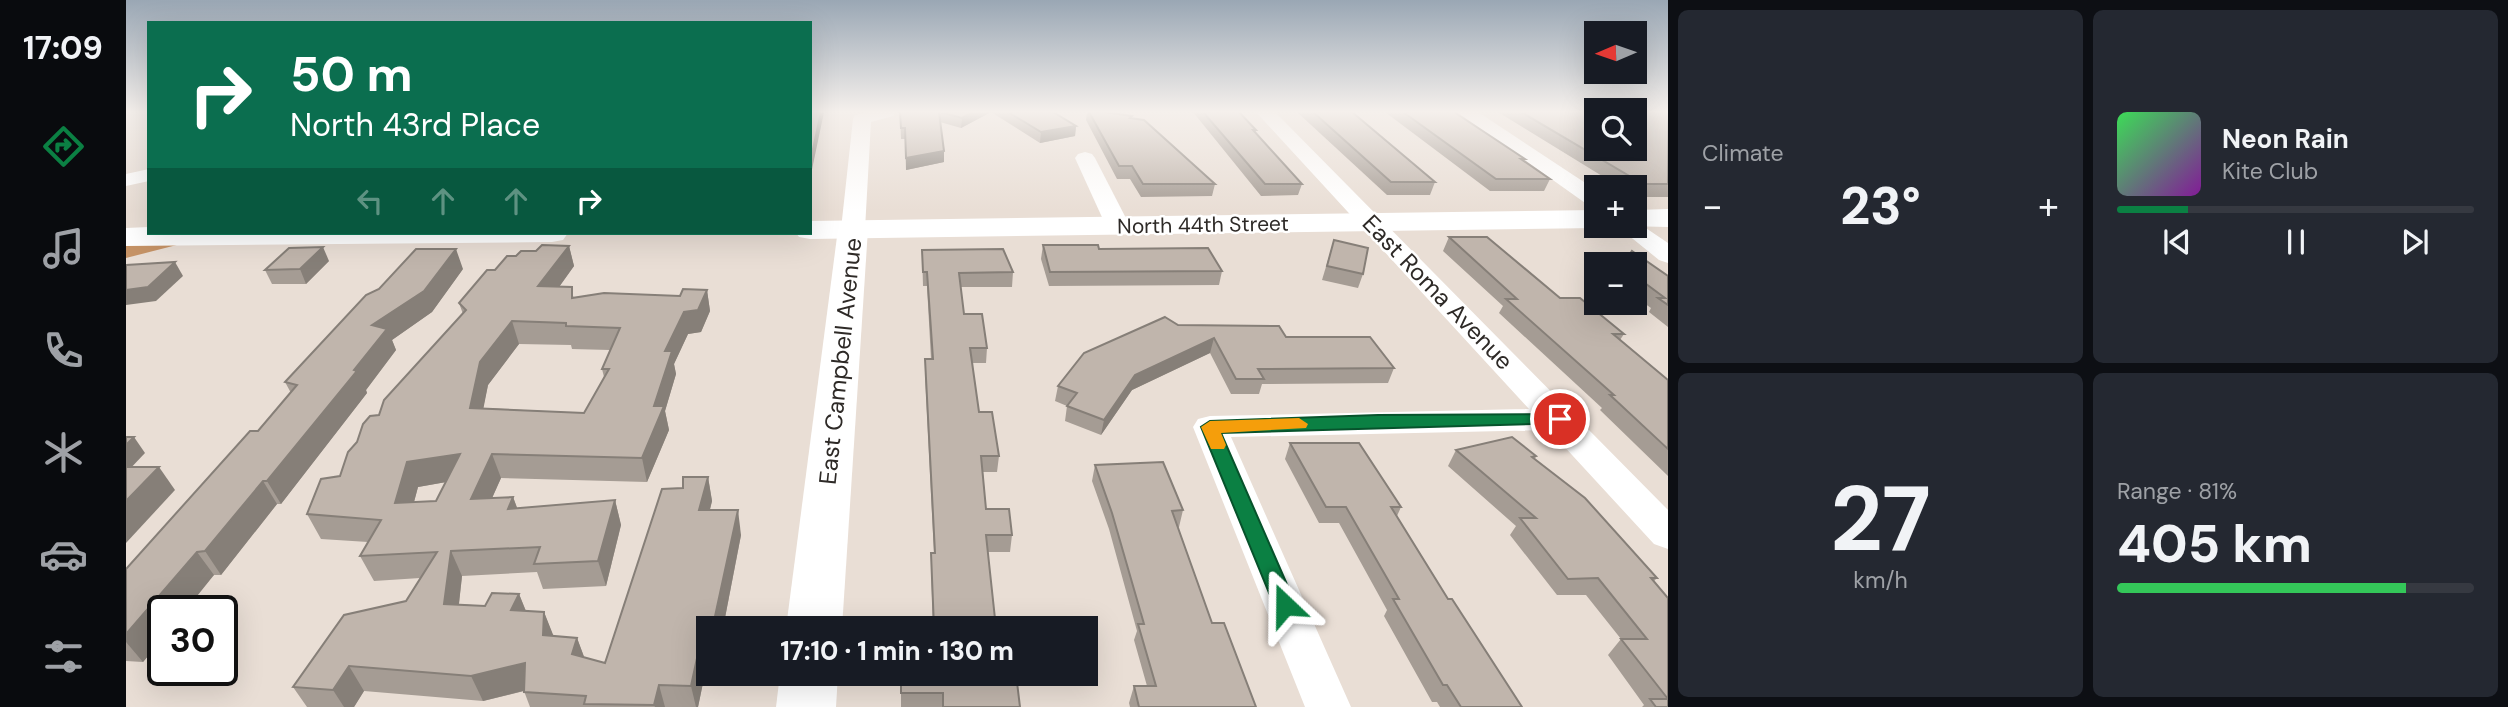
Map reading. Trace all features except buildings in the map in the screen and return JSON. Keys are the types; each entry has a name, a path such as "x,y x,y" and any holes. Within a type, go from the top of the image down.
{"main road":[{"path":"1647,219 1668,218"},
{"name":"North 44th Street","path":"812,230 1584,219"},
{"name":"East Campbell Avenue","path":"815,616 853,229"},
{"path":"126,237 237,235"},
{"path":"806,707 808,686"}],"street":[{"name":"East Campbell Avenue","path":"853,229 860,145"},
{"name":"East Roma Avenue","path":"1296,145 1668,534"},
{"path":"1515,145 1584,192"},
{"path":"1085,158 1118,226"},
{"path":"1645,238 1668,255"},
{"path":"1328,707 1210,427 1378,421 1560,419"}],"waterway":[{"path":"126,251 188,235"}],"slow traffic":[{"path":"1217,445 1210,427 1299,424"}],"route":[{"path":"1285,605 1210,427 1378,421 1560,419"}]}
